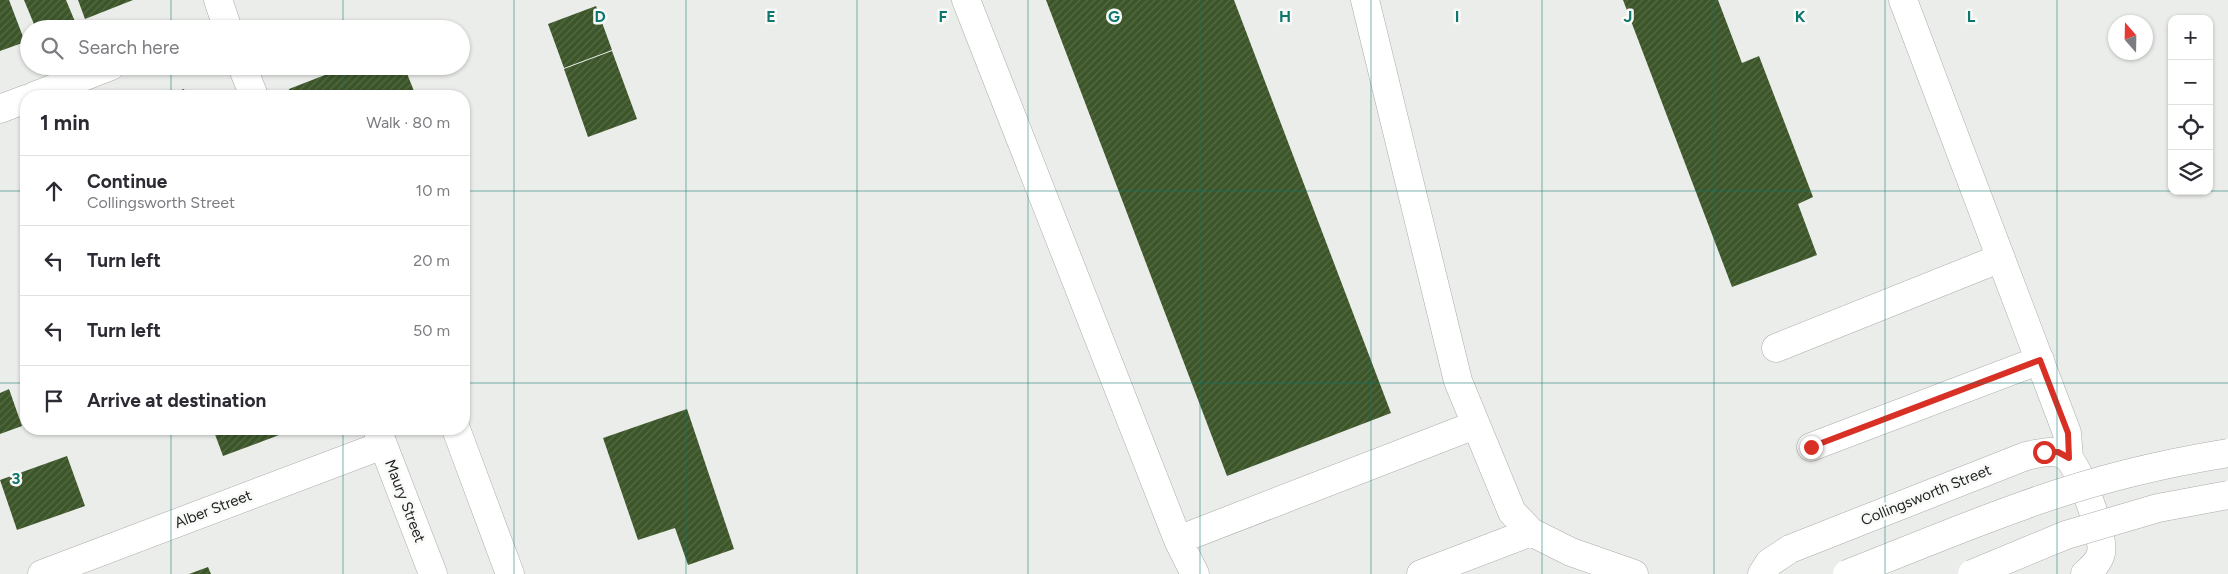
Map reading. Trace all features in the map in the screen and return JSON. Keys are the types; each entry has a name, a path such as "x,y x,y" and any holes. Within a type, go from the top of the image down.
{"street":[{"path":"966,0 1178,540 1195,574"},
{"path":"1365,0 1458,381 1512,512 1531,532 1571,552 1634,574"},
{"path":"1903,0 2068,433 2069,458 2090,500 2100,534 2102,552 2099,559 2085,574"},
{"path":"49,90 88,75"},
{"path":"246,75 252,90"},
{"path":"0,109 20,101"},
{"path":"1776,348 2001,258"},
{"path":"1811,447 2040,360"},
{"path":"1178,540 1475,425"},
{"path":"458,435 510,574"},
{"name":"Alber Street","path":"42,574 380,437"},
{"name":"Maury Street","path":"380,437 433,574"},
{"name":"Collingsworth Street","path":"1762,574 1769,563 1790,549 2026,456 2058,452 2069,458"},
{"path":"1847,574 2026,504 2115,477 2183,460 2228,453"},
{"path":"1972,574 2066,535 2158,508 2228,495"},
{"path":"1421,574 1531,532"}],"building":[{"path":"0,0 9,0 20,29 20,44 0,51"},
{"path":"24,0 66,0 74,20 32,20"},
{"path":"78,0 133,0 85,19"},
{"path":"1046,0 1234,0 1391,413 1227,476"},
{"path":"1623,0 1718,0 1742,63 1759,56 1813,197 1798,204 1817,255 1732,287"},
{"path":"596,6 612,50 564,68 548,24"},
{"path":"612,51 637,119 588,137 564,69"},
{"path":"325,75 408,75 414,90 289,90"},
{"path":"9,389 20,420 20,427 0,434 0,393"},
{"path":"687,409 734,549 688,565 675,528 638,540 603,438"},
{"path":"215,435 279,435 223,456"},
{"path":"67,456 85,506 17,530 0,480"},
{"path":"208,567 211,574 189,574"}],"route":[{"path":"1811,447 2040,360 2068,433 2069,458 2058,452 2044,452"}]}
